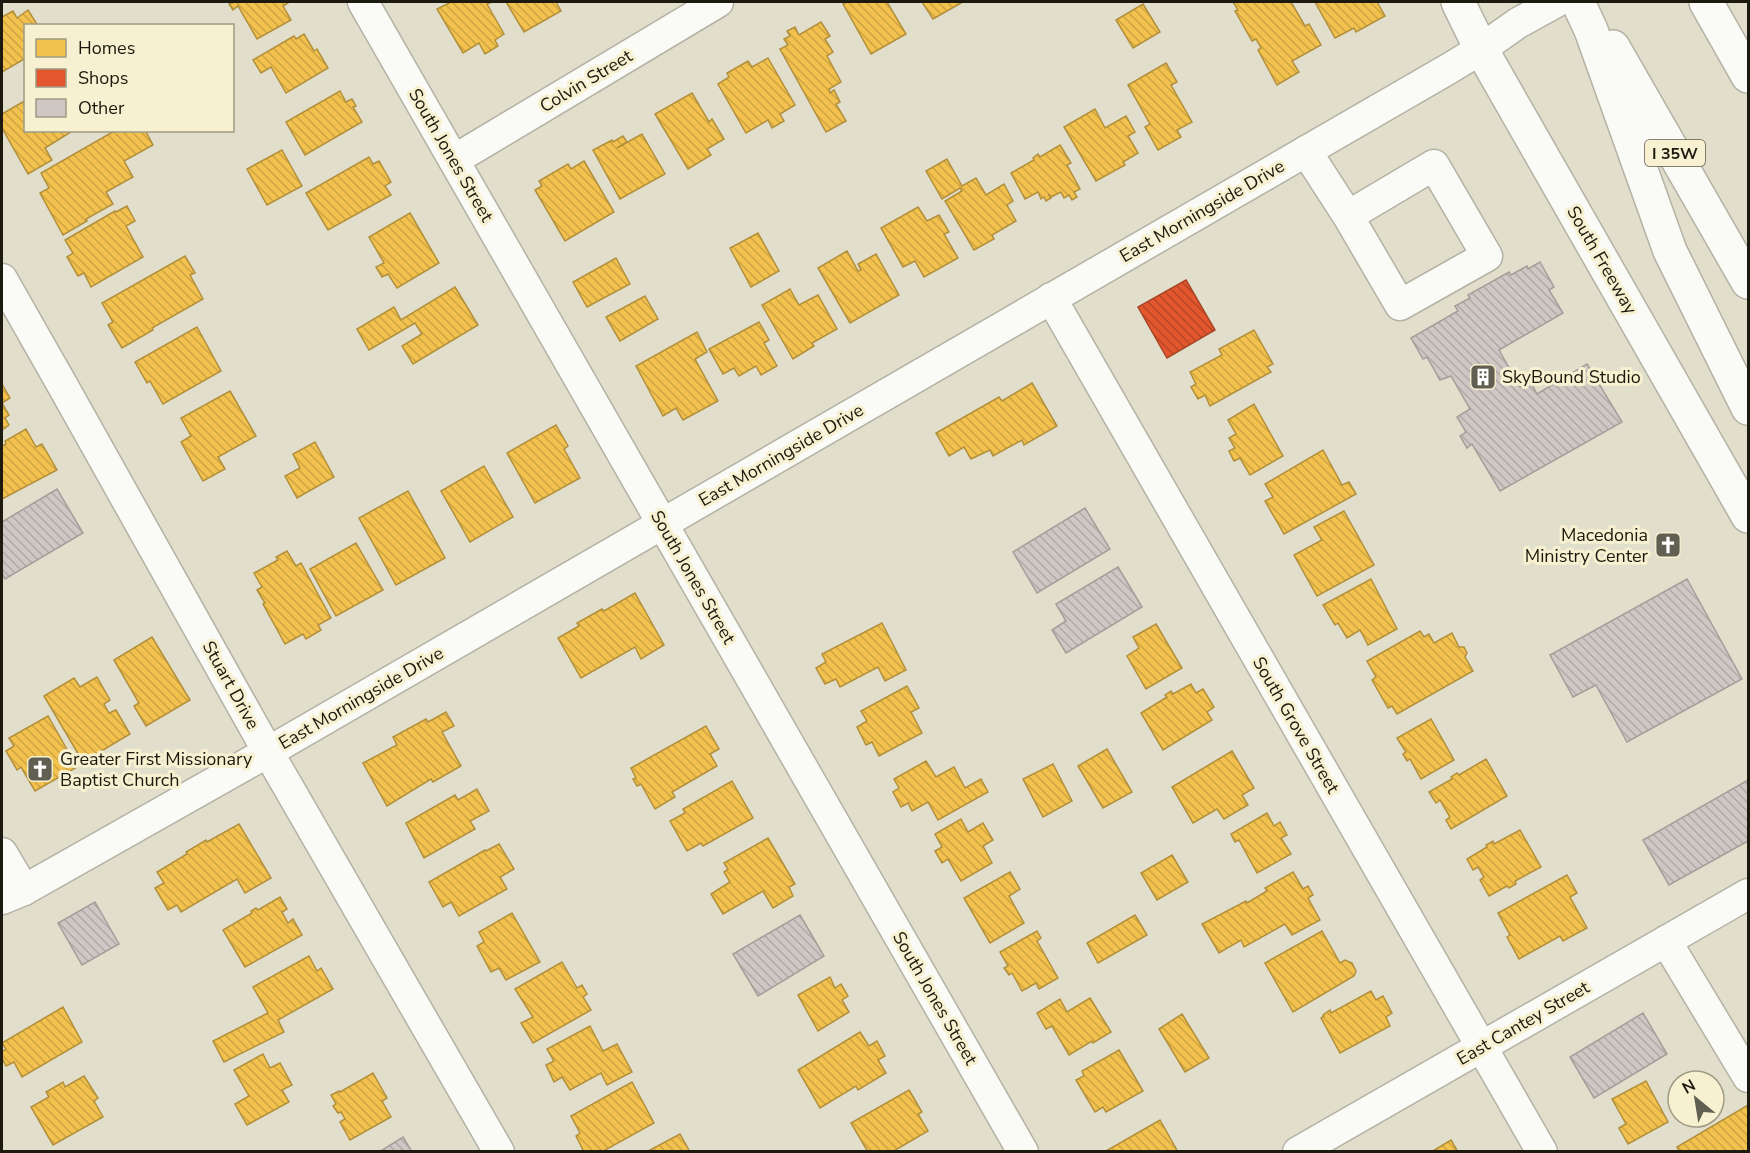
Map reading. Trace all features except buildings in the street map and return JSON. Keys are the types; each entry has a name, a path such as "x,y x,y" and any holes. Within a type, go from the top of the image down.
{"main road":[{"name":"South Freeway","path":"1458,2 1481,49 1749,516"},
{"path":"1578,2 1591,30 1670,251 1749,408"},
{"name":"I 35W","path":"1587,2 1749,282"},
{"path":"1706,2 1749,63"},
{"path":"1706,2 1749,76"}],"street":[{"name":"South Jones Street","path":"363,2 1023,1152"},
{"name":"Colvin Street","path":"454,160 718,2"},
{"name":"East Morningside Drive","path":"13,894 268,752 1306,151 1481,49 1518,23 1556,2"},
{"path":"1306,151 1348,216 1400,305 1487,256 1434,165 1348,216"},
{"name":"Stuart Drive","path":"2,279 268,752 498,1152"},
{"name":"South Grove Street","path":"1051,298 1542,1152"},
{"path":"2,853 13,894"},
{"name":"East Cantey Street","path":"1298,1152 1749,894"},
{"path":"1666,941 1749,1077"}],"place":[{"name":"SkyBound Studio","path":"1483,377"},
{"name":"Macedonia Ministry Center","path":"1668,545"},
{"name":"Greater First Missionary Baptist Church","path":"40,769"}]}
